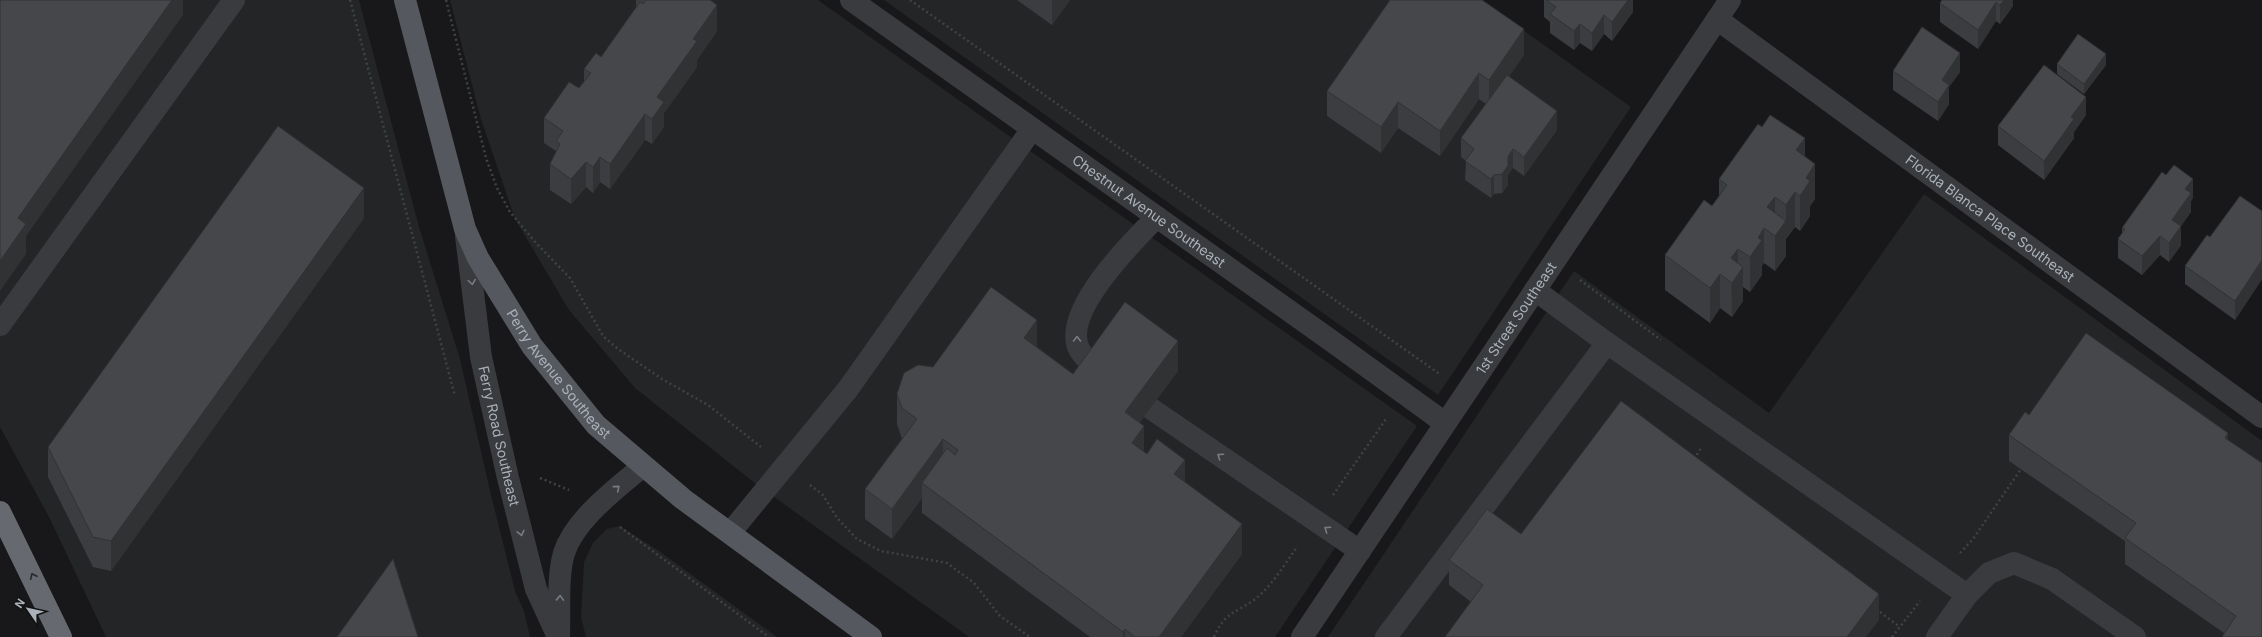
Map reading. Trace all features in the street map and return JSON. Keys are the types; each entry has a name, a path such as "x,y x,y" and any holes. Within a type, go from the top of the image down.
{"highway":[{"path":"0,512 61,637"}],"main road":[{"name":"Perry Avenue Southeast","path":"405,0 465,229 478,258 532,346 596,426 643,466 730,533 871,637"}],"street":[{"name":"Chestnut Avenue Southeast","path":"851,0 1445,424"},
{"name":"1st Street Southeast","path":"1302,637 1730,0"},
{"path":"0,325 225,3"},
{"name":"Florida Blanca Place Southeast","path":"1717,19 2262,417"},
{"path":"730,533 848,389 1032,129"},
{"path":"1097,370 1077,347 1077,324 1090,296 1120,254 1157,217"},
{"name":"Ferry Road Southeast","path":"465,229 481,357 509,484 536,589 558,637"},
{"path":"1535,290 1607,343 1967,594"},
{"path":"1386,637 1607,343"},
{"path":"1150,408 1360,551"},
{"name":"Ferry Road Southeast","path":"558,637 561,571 564,554 574,530 611,493 643,466"},
{"path":"1936,637 1967,594 1989,573 2014,563 2052,579 2135,637"}],"path":[{"path":"446,0 486,158 496,188 510,212 536,243 570,278 603,336 618,349 662,379 708,405 823,495 837,518 857,539 881,551 947,563 974,583 1000,616 1030,637"},
{"path":"910,0 1440,374 1464,395"},
{"path":"1559,307 1578,278"},
{"path":"1691,463 1720,422"},
{"path":"1875,608 1900,627"}],"shaded area":[{"path":"0,0 359,0 419,227 460,359 490,491 515,591 524,611 530,637 106,637 49,517 0,427"},
{"path":"450,0 818,0 1417,426 1275,637 969,637 756,484 635,388 569,310 515,219 481,119"},
{"path":"884,0 1481,0 1631,107 1438,395"},
{"path":"1924,194 2262,441 2262,637 1328,637 1574,271 1769,413"},
{"path":"620,526 659,551 777,637 586,637 581,617 584,562 593,543 607,529"}],"building":[{"path":"0,0 172,0 18,218 26,224 0,261"},
{"path":"646,0 710,0 717,5 693,39 697,41 657,97 664,102 652,119 645,114 610,164 600,157 593,167 586,162 571,179 550,164 560,144 556,141 563,131 544,118 569,82 579,88 591,73 584,69 596,53 601,57 640,2 643,4"},
{"path":"1390,0 1482,0 1524,29 1489,80 1479,73 1440,131 1398,102 1381,127 1327,91"},
{"path":"1546,0 1628,0 1612,22 1604,15 1592,33 1580,24 1574,31 1550,14 1556,7"},
{"path":"1942,0 2004,0 2000,5 1996,2 1978,30 1940,3"},
{"path":"1922,27 1960,53 1942,80 1949,85 1938,102 1893,71"},
{"path":"2078,34 2106,54 2084,84 2057,64"},
{"path":"2044,65 2086,97 2071,117 2074,119 2044,161 1998,126"},
{"path":"1507,75 1557,111 1524,157 1513,149 1508,157 1508,166 1502,174 1494,175 1491,179 1465,161 1474,149 1461,138"},
{"path":"1770,115 1805,138 1796,150 1815,164 1806,178 1810,181 1800,196 1795,192 1786,205 1775,197 1767,207 1786,221 1775,236 1764,228 1758,238 1762,240 1750,257 1738,249 1731,258 1743,267 1732,283 1720,274 1710,288 1665,255 1704,200 1712,206 1727,185 1719,179 1758,124 1762,127"},
{"path":"278,126 364,188 111,541 93,537 48,447"},
{"path":"2174,165 2193,179 2185,189 2191,193 2172,220 2181,226 2169,243 2160,236 2142,256 2118,239 2125,229 2122,228 2162,172 2166,175"},
{"path":"2240,196 2262,211 2262,260 2235,301 2185,266 2207,235 2210,237"},
{"path":"991,287 1037,320 1024,338 1073,374 1125,302 1178,341 1125,412 1144,426 1132,443 1147,454 1157,439 1185,460 1174,474 1242,524 1159,637 1135,637 1125,629 1123,632 922,483 947,448 955,455 958,450 943,439 892,509 865,489 917,419 902,408 897,394 904,373 918,365 933,367"},
{"path":"2086,333 2228,433 2225,438 2262,463 2262,637 2222,637 2236,616 2125,538 2136,523 2009,435 2025,412 2029,415"},
{"path":"1621,401 1879,594 1847,637 1445,637 1483,585 1449,560 1487,509 1521,534"},
{"path":"393,559 418,637 337,637"}]}
